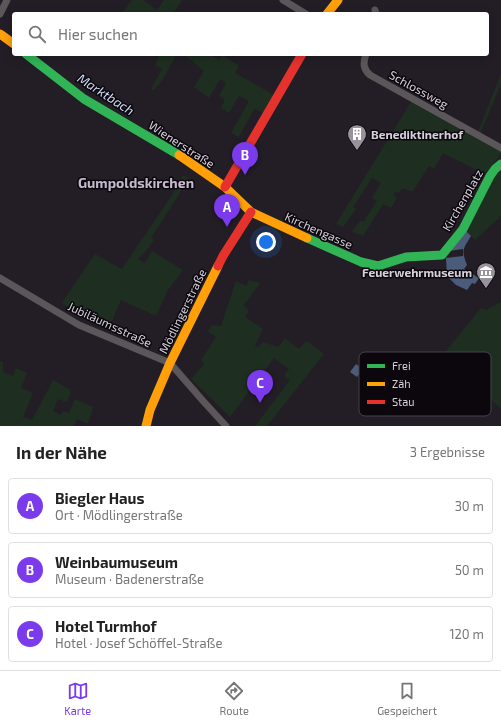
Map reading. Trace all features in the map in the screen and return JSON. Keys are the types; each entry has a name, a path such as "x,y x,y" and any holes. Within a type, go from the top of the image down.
{"street":[{"path":"0,14 8,0"},
{"path":"284,0 303,12"},
{"path":"329,12 338,0"},
{"path":"0,34 12,43"},
{"name":"Wienerstraße","path":"29,56 84,99 183,157 225,187 252,212"},
{"path":"225,187 301,56"},
{"name":"Schlossweg","path":"365,56 363,62 365,71 370,75 479,134 501,148"},
{"name":"Kirchenplatz","path":"378,266 406,257 442,255 463,229 490,176 501,164"},
{"name":"Kirchengasse","path":"252,212 361,262 378,266"},
{"name":"Mödlingerstraße","path":"146,426 150,410 170,363 223,256 252,212"},
{"name":"Jubiläumsstraße","path":"0,278 79,325 170,363"},
{"path":"170,363 226,426"}],"green space":[{"path":"132,0 143,0 157,10 164,0 182,0 174,12 123,12"},
{"path":"159,56 176,56 163,79 154,90 151,89 162,69 155,65"},
{"path":"185,56 213,56 219,60 221,56 224,56 239,66 235,73 274,95 263,113 254,109 239,137 231,133 249,101 239,96 229,113 221,108 224,102 223,98 219,96 226,83 220,79 209,98 194,87 204,71"},
{"path":"501,74 501,84 480,134 478,132"},
{"path":"411,102 501,152 501,154 485,174 443,153 434,169 429,166 413,191 402,188 399,193 396,192 393,195 397,198 391,208 383,204 363,236 352,232 360,221 364,221 377,201 372,198 381,183 372,178 353,207 356,209 343,227 336,224"},
{"path":"501,168 501,216 475,240 465,230 497,171"},
{"path":"183,175 189,179 151,238 154,240 138,259 145,263 152,251 183,270 168,290 156,316 121,300 108,330 62,303 95,254 122,269 170,198"},
{"path":"249,280 260,283 244,305 249,311 245,317 263,329 255,346 258,347 263,342 278,347 285,338 299,349 307,341 324,354 267,426 255,426 290,380 284,376 289,369 274,358 230,417 191,379 204,364 201,360 216,337 208,332 212,325 221,326 236,281 246,286"},
{"path":"501,302 501,408 491,400 491,352 445,352 481,308 486,310"},
{"path":"0,361 3,362 3,372 13,376 16,368 27,373 21,388 33,393 23,417 32,420 53,380 71,390 67,402 58,399 53,411 61,415 63,411 69,413 75,399 93,407 88,424 77,419 74,426 0,426"}],"water":[{"path":"465,230 471,236 464,250 467,265 464,269 479,278 475,284 472,283 467,290 456,285 447,276 446,258"},
{"path":"356,364 359,366 359,374 357,377 350,372"}],"pier":[{"path":"463,249 463,256 446,258 449,251"}],"waterway":[{"name":"Marktbach","path":"378,270 388,273"}],"traffic: fast":[{"path":"29,56 84,99 179,155"},
{"path":"307,238 361,262 378,266 406,257 442,255 463,229 490,176 501,164"}],"traffic: slow":[{"path":"329,12 338,0"},
{"path":"0,34 12,43"},
{"path":"179,155 225,187 251,212 307,238"},
{"path":"146,426 150,410 170,363 218,266"}],"traffic: jam":[{"path":"225,187 301,56"},
{"path":"218,266 251,212"}],"place":[{"name":"Benediktinerhof","path":"357,151"},
{"name":"Weinbaumuseum","path":"245,175"},
{"name":"Biegler Haus","path":"227,227"},
{"name":"Feuerwehrmuseum","path":"486,289"},
{"name":"Hotel Turmhof","path":"260,403"}],"district":[{"name":"Gumpoldskirchen","path":"136,182"}]}
